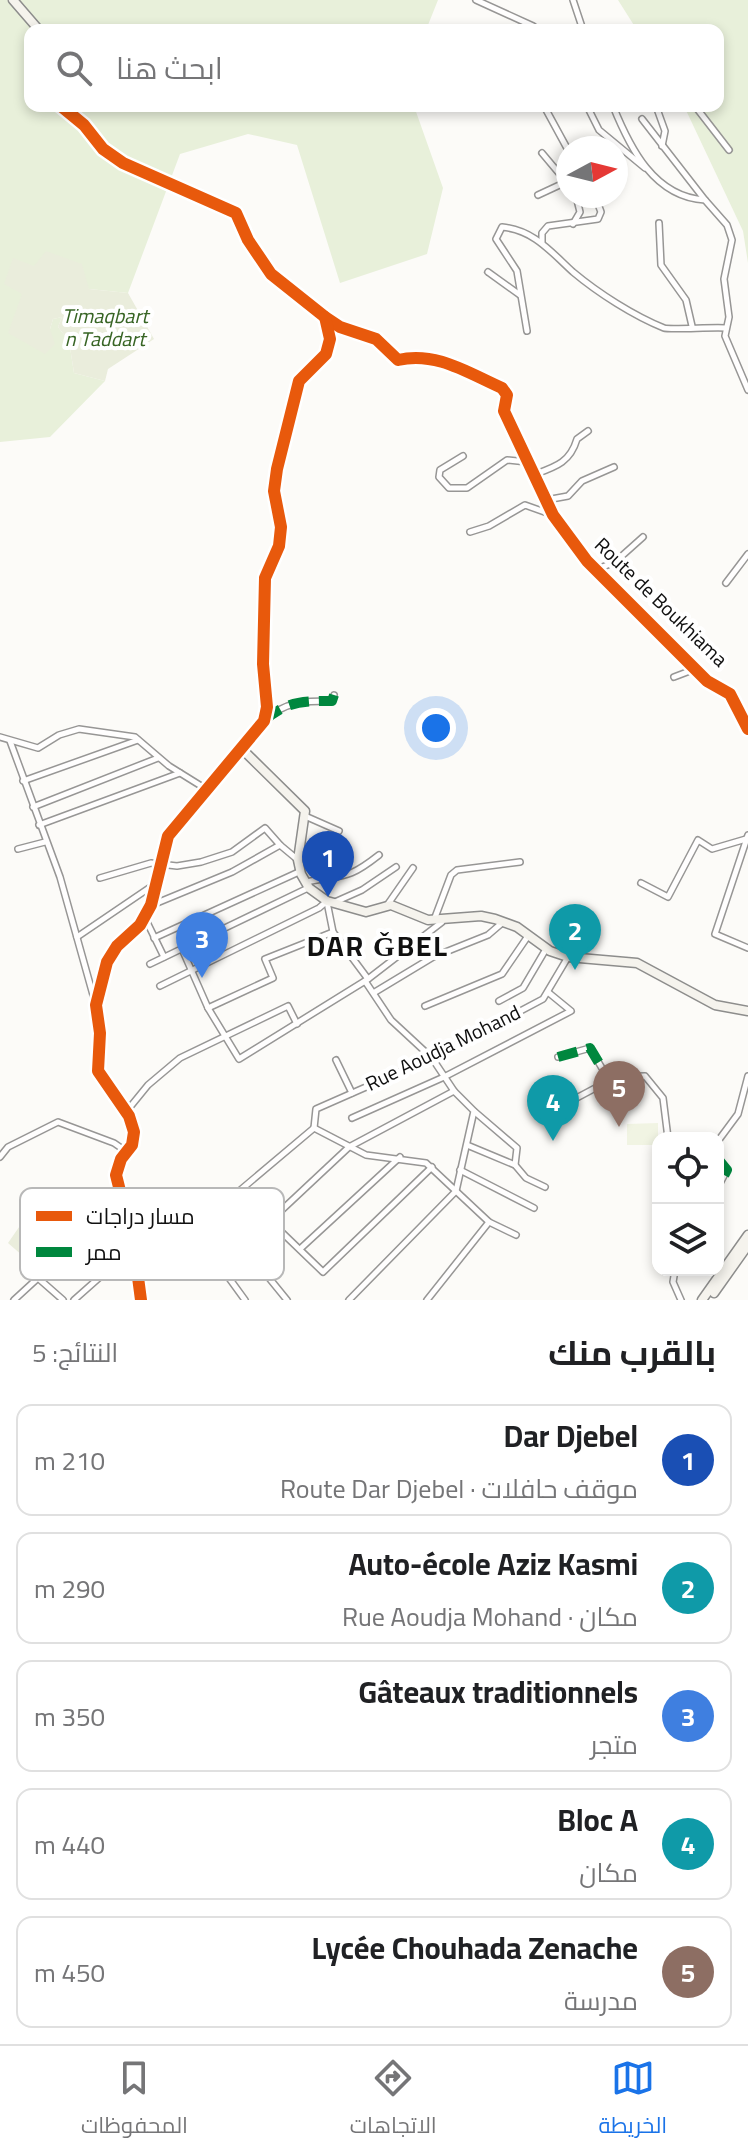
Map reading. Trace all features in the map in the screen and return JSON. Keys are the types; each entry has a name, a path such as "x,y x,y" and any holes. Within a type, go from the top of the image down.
{"street":[{"path":"13,0 34,24"},
{"path":"476,0 529,24"},
{"path":"573,0 581,24"},
{"name":"Route de Boukhiama","path":"68,112 84,125 103,149 123,163 236,213 248,240 271,274 340,327 376,339 398,360 416,356 435,359 502,388 507,395 504,411 553,515 595,570 707,681 730,694 748,729"},
{"path":"547,112 560,136"},
{"path":"590,112 599,130 680,195 705,200"},
{"path":"616,112 633,150 647,169"},
{"path":"658,112 665,131 662,147"},
{"path":"700,112 729,150"},
{"path":"642,119 727,225 732,240 724,279 729,317 725,328 728,346 748,390"},
{"path":"542,153 556,170"},
{"path":"538,195 556,188"},
{"path":"573,224 579,208"},
{"path":"542,243 542,233 548,226 598,219 600,208"},
{"path":"659,223 661,265 686,300 692,326"},
{"path":"527,331 520,295 523,287 517,271 496,239 502,227 516,228 542,243 574,273 634,312 667,329 692,326 725,328"},
{"path":"488,272 520,295"},
{"path":"264,721 267,707 263,664 265,578 279,546 281,527 274,491 277,469 299,381 326,354 330,339 325,317"},
{"path":"533,475 564,463 574,452 577,439 588,431"},
{"path":"463,456 440,470 439,477 449,488 467,488 507,460 527,462"},
{"path":"546,500 568,496 582,481 614,467"},
{"path":"470,532 489,526 525,505 553,515"},
{"path":"595,570 615,562 643,537"},
{"path":"726,583 748,554"},
{"path":"674,677 688,675 696,668"},
{"path":"96,1005 107,962 151,905 168,836 243,750 264,721 288,704 302,700 332,701 334,695"},
{"path":"0,737 38,748 59,735 79,729 138,740 206,789"},
{"path":"23,781 138,740"},
{"path":"10,741 77,937 96,1005 98,1071 126,1112 134,1132 116,1175 119,1188"},
{"path":"243,750 305,811 298,860 301,871 308,885 330,901 366,912 388,905 437,921 481,916 503,922 546,949 568,957 637,963 715,1005 748,1011"},
{"path":"33,807 159,758"},
{"path":"39,825 180,773"},
{"path":"305,816 339,831"},
{"path":"100,878 134,866 201,862 232,852 265,828 298,860"},
{"path":"641,883 668,897 698,840 712,849 747,837"},
{"path":"747,837 715,934 748,948"},
{"path":"18,849 45,842"},
{"path":"151,905 232,872 280,845"},
{"path":"150,964 308,885 362,871 379,855"},
{"path":"182,949 224,1039 239,1059 366,980 437,921 451,875 457,870 520,862"},
{"path":"160,986 330,901 362,890 396,867"},
{"path":"388,905 413,868"},
{"path":"154,938 301,871"},
{"path":"77,937 155,883"},
{"path":"330,901 333,932 391,1020 432,1058 454,1091 517,1148 515,1165"},
{"path":"144,917 164,957"},
{"path":"375,992 433,957 488,935 503,922"},
{"path":"208,1008 273,978 265,959 333,932"},
{"path":"425,1006 502,974 528,936"},
{"path":"499,1001 523,988 546,949"},
{"path":"352,1118 444,1077 571,1011 549,993 568,957"},
{"name":"Rue Aoudja Mohand","path":"314,1128 316,1109 432,1058 549,993"},
{"path":"126,1112 168,1066 288,1006 297,1024"},
{"path":"558,1057 590,1048 609,1080"},
{"path":"336,1060 352,1093"},
{"path":"569,1102 609,1080 637,1074 652,1081 663,1098 667,1132"},
{"path":"724,1133 738,1114 748,1076"},
{"path":"284,1208 349,1147 454,1091"},
{"path":"349,1300 456,1191 474,1111"},
{"path":"0,1157 8,1147 58,1122 114,1143 127,1152"},
{"path":"243,1188 314,1128 366,1155 401,1157 432,1167 489,1222 516,1235"},
{"path":"467,1145 515,1165 526,1178 545,1187"},
{"path":"300,1249 401,1157"},
{"path":"284,1234 323,1272 432,1167"},
{"path":"460,1170 534,1208"},
{"path":"427,1300 489,1222"},
{"path":"702,1300 748,1235"},
{"path":"709,1300 748,1245"},
{"path":"674,1276 673,1282 681,1300"},
{"path":"14,1300 36,1280"},
{"path":"40,1280 63,1300"},
{"path":"74,1300 97,1280"},
{"path":"230,1280 245,1300"},
{"path":"271,1280 287,1300"}],"green space":[{"path":"0,0 438,0 428,24 24,24 24,112 416,112 443,188 427,254 340,283 297,145 248,134 180,154 128,293 89,289 14,259 22,294 50,329 53,319 62,317 58,327 69,341 74,373 105,381 50,437 0,442"},
{"path":"618,0 748,0 748,263 743,231 687,112 724,112 724,24 633,24"},
{"name":"Timaqbart n Taddart","path":"46,251 82,264 89,289 128,293 154,339 108,369 105,381 74,373 69,341 58,327 62,317 53,319 50,329 55,344 45,354 8,333 22,294 4,284 13,258 34,266"},
{"path":"658,1123 658,1132 652,1132 652,1145 627,1145 627,1124"},
{"path":"20,1226 20,1253 8,1243"}],"marked path":[{"path":"264,721 288,706 332,701 334,695"},
{"path":"558,1057 590,1048 609,1080"},
{"path":"724,1166 727,1170 724,1176"}],"cycle path":[{"path":"68,112 84,125 103,149 123,163 236,213 248,240 271,274 340,327 376,339 398,360 426,358 439,361 502,388 507,395 504,411 553,515 587,561 707,681 730,694 748,729"},
{"path":"119,1188 116,1175 121,1159 132,1145 134,1132 129,1116 98,1071 100,1033 96,1005 107,962 117,946 140,925 151,905 168,836 264,721 267,707 263,664 265,578 279,546 281,527 274,491 277,469 299,381 326,354 330,339 325,317"},
{"path":"138,1280 141,1300"}],"place":[{"name":"Dar Djebel","path":"328,897"},
{"name":"Auto-école Aziz Kasmi","path":"575,970"},
{"name":"Gâteaux traditionnels","path":"202,978"},
{"name":"Lycée Chouhada Zenache","path":"619,1127"},
{"name":"Bloc A","path":"553,1141"}],"district":[{"name":"DAR ǦBEL","path":"378,946"}]}
